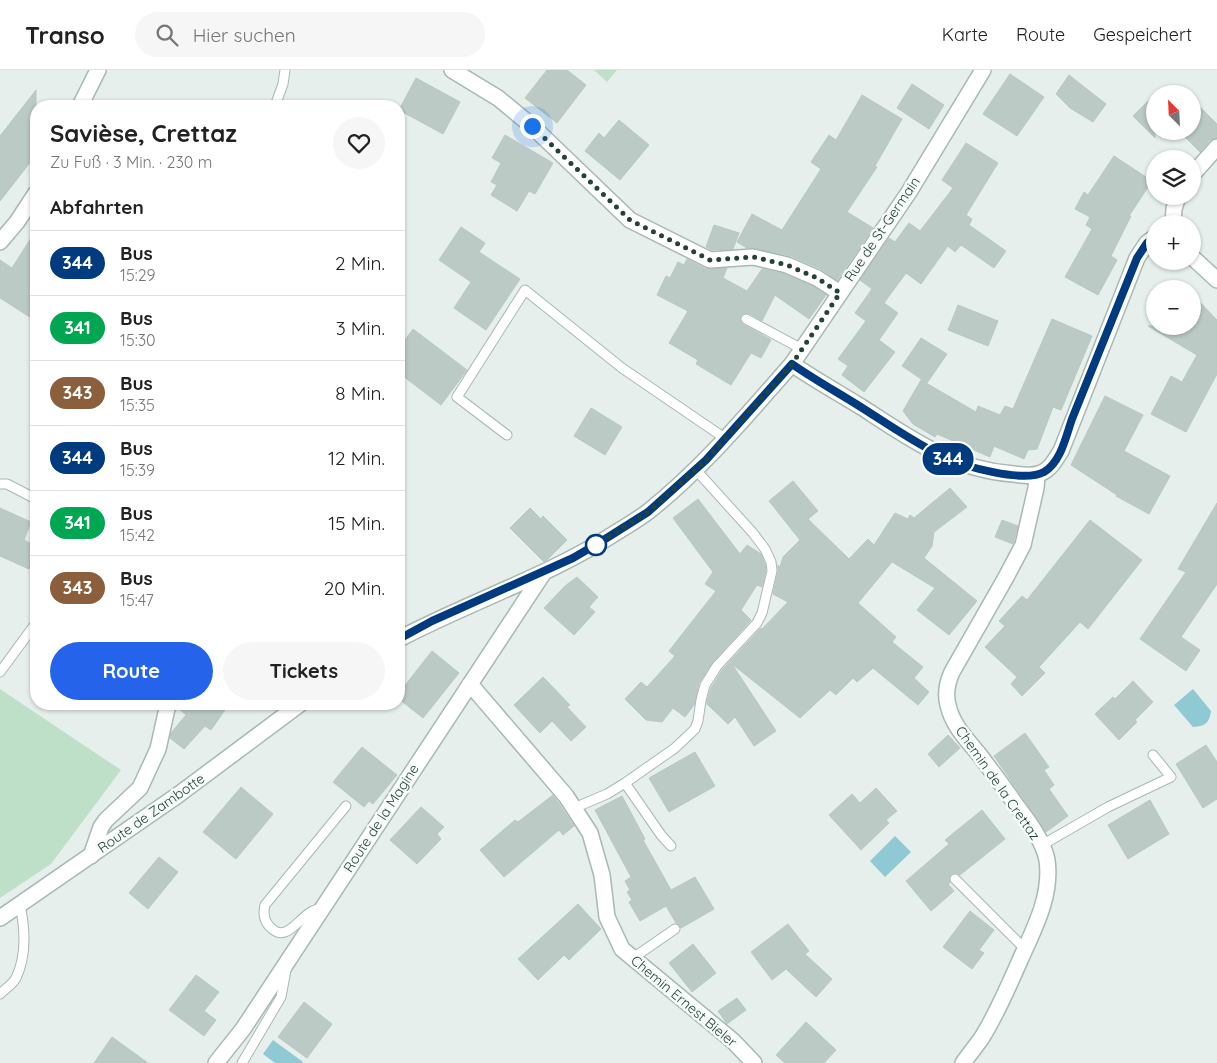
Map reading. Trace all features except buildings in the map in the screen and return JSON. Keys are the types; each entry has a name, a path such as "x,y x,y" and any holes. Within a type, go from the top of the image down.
{"street":[{"path":"83,100 98,70"},
{"path":"452,70 498,98 525,120 630,220 710,260 754,257 787,265 817,278 840,293"},
{"name":"Rue de St-Germain","path":"544,572 581,554 648,512 696,470 792,364 909,192 984,70"},
{"path":"1201,165 1217,147"},
{"path":"0,242 17,222 30,201"},
{"path":"792,364 944,457 980,470 1037,475 1049,468 1060,451 1137,258 1146,244"},
{"path":"1201,265 1217,280"},
{"name":"Chemin de la Crettaz","path":"962,1063 980,1040 1004,996 1042,911 1048,877 1042,845 1025,817 955,723 948,704 948,681 1023,544 1036,488 1037,475"},
{"path":"405,636 432,621 544,572"},
{"name":"Route de la Magine","path":"216,1063 243,1029 544,572"},
{"name":"Chemin Ernest Bieler","path":"470,684 566,796 590,833 602,875 606,917 622,949 734,1041 754,1063"},
{"path":"92,856 101,827 140,788 158,749 167,710"},
{"name":"Route de Zambotte","path":"0,918 178,796 292,710"}],"lane":[{"path":"277,100 285,70"},
{"path":"507,434 458,397 525,290 622,368 726,439"},
{"path":"746,319 802,349"},
{"path":"574,808 607,794 625,783 676,748 695,729 705,685 717,666 757,623 762,612 772,571 770,558 760,542 696,470"},
{"path":"0,484 7,484 30,496"},
{"path":"0,672 30,631"},
{"path":"1042,845 1108,807 1171,777 1153,755"},
{"path":"625,783 661,835 671,846"},
{"path":"321,910 312,910 289,931 284,933 276,932 264,918 264,905 346,806"},
{"path":"955,879 1025,949"},
{"path":"0,994 16,979 23,955 24,926 20,905"},
{"path":"633,958 675,929"},
{"path":"242,1063 281,996 288,960"}],"green space":[{"path":"594,70 617,70 607,82"},
{"path":"0,689 121,770 51,864 0,898"}],"water":[{"path":"1193,689 1211,711 1206,724 1193,727 1174,705"},
{"path":"895,836 911,852 885,877 870,861"},
{"path":"273,1040 303,1062 275,1063 263,1054"}],"bus line":[{"name":"344","path":"405,636 432,621 573,558 648,512 706,460 792,364 944,457 972,468 1010,474 1033,476 1046,471 1057,458 1137,258 1146,244"}],"route":[{"path":"532,126 630,220 710,260 754,257 787,265 817,278 840,293 792,364 706,460 648,512 596,545"}]}
